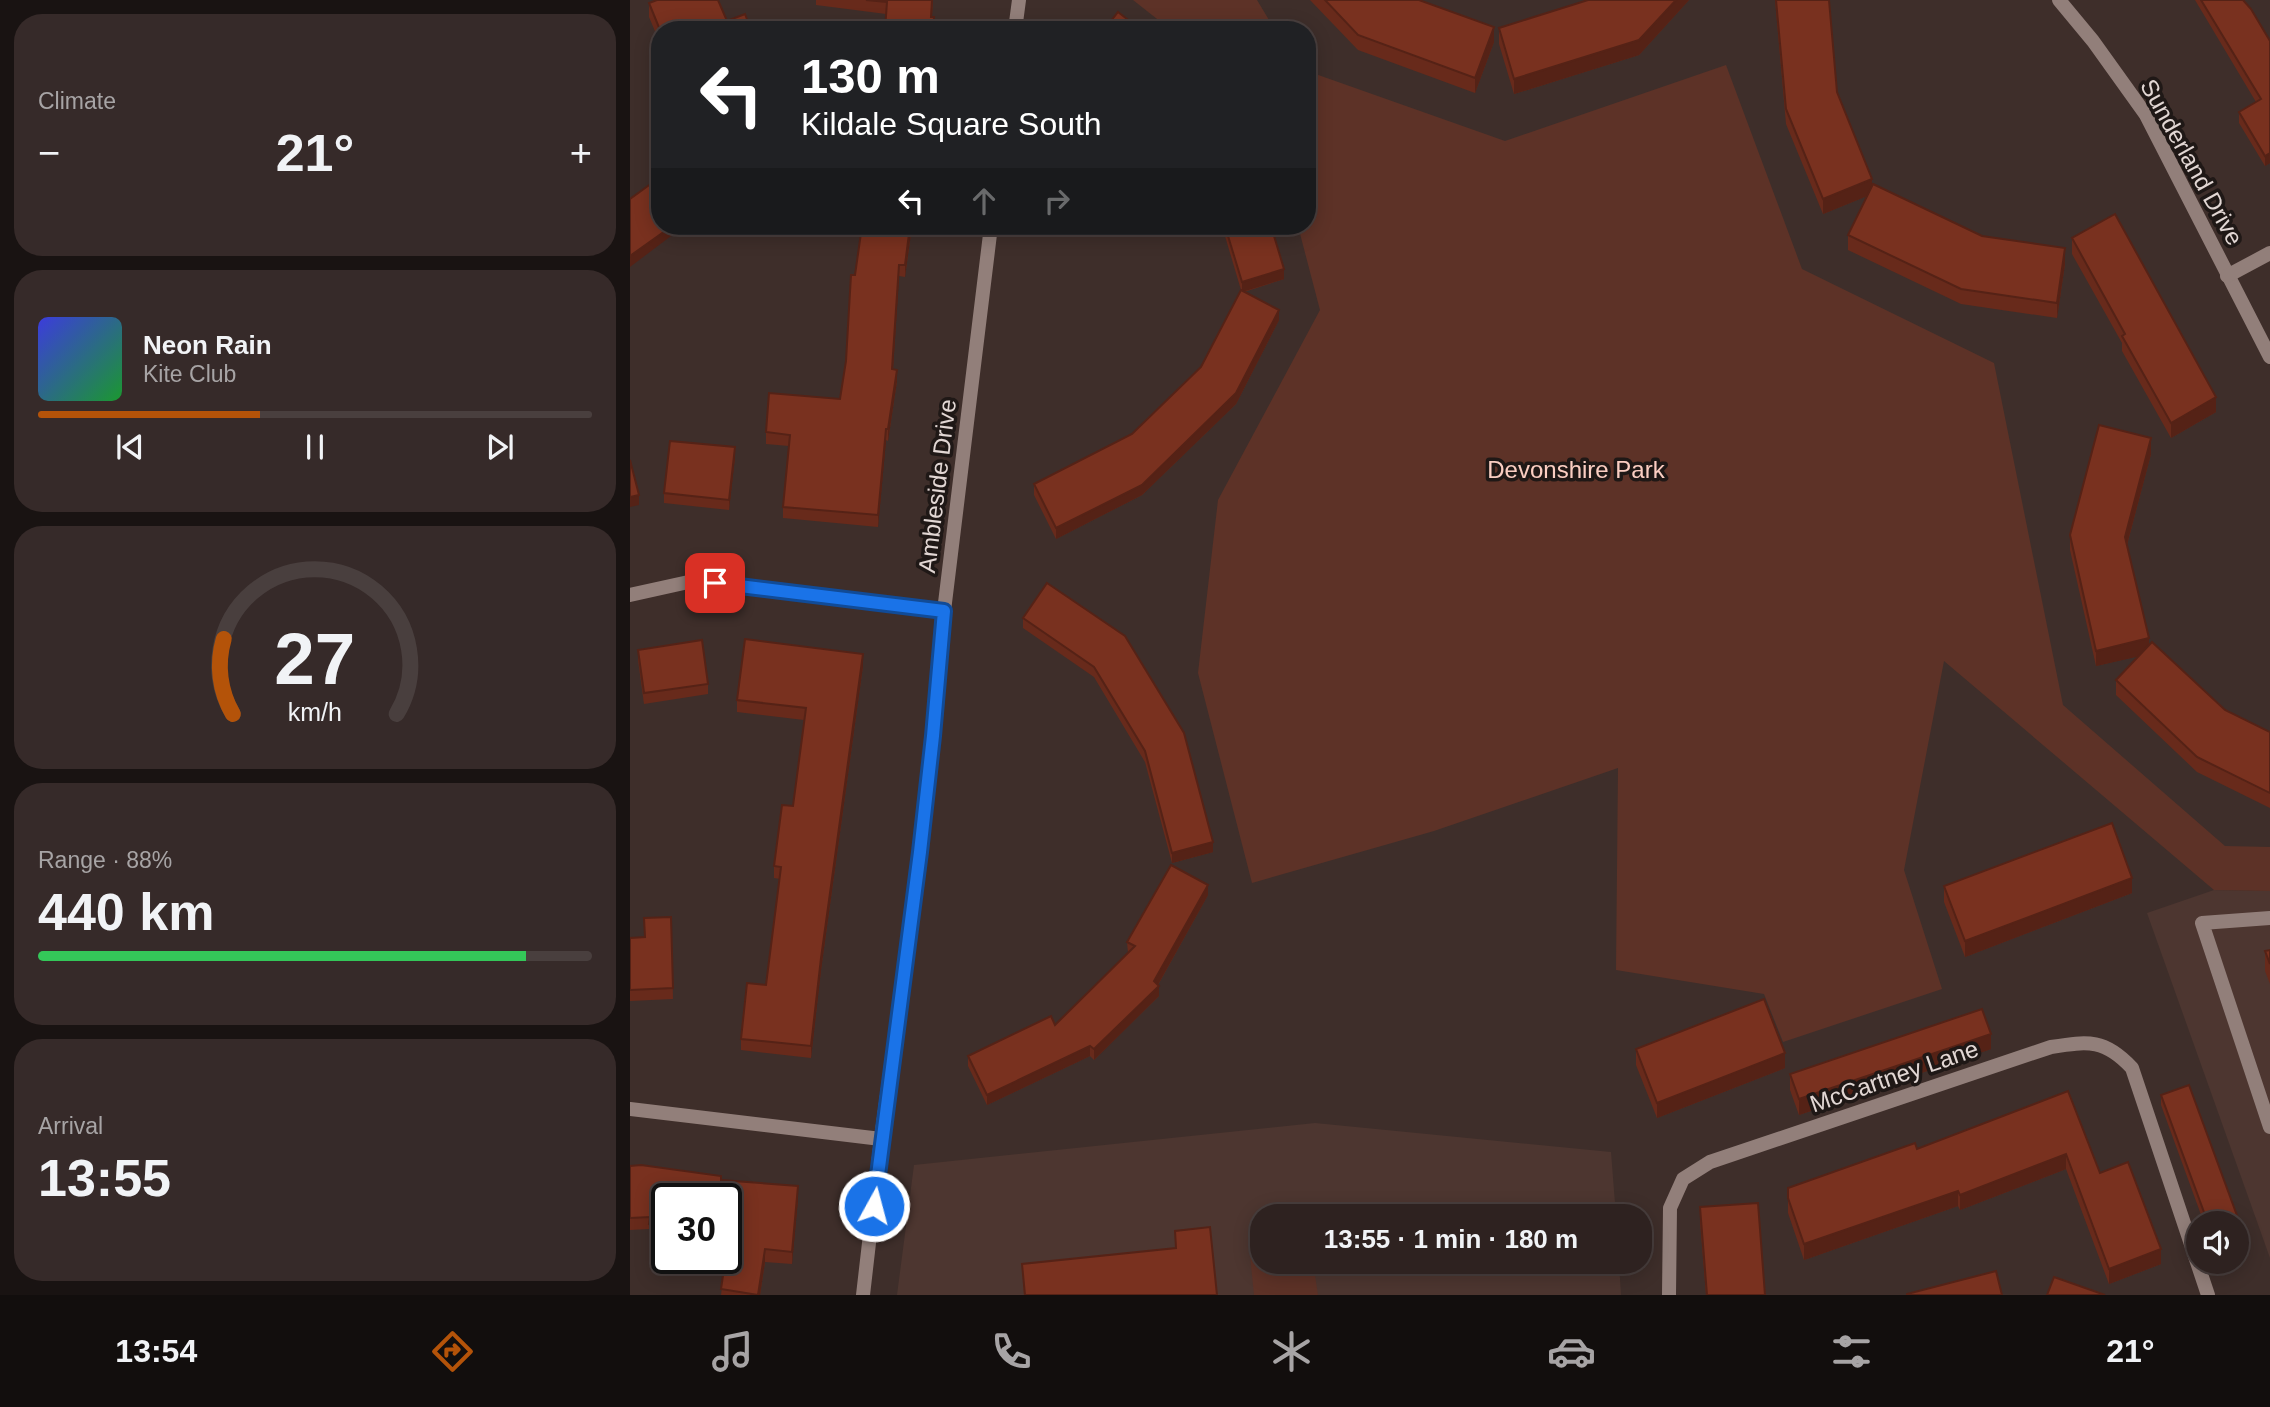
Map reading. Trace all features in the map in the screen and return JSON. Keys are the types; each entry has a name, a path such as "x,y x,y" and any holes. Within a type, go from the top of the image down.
{"street":[{"path":"1016,21 1019,0"},
{"name":"Sunderland Drive","path":"2059,0 2093,41 2146,115 2270,357"},
{"name":"Ambleside Drive","path":"863,1295 881,1139 922,839 944,611 990,235"},
{"path":"2228,276 2270,253"},
{"path":"630,595 693,581 944,611"},
{"path":"2270,918 2202,923 2270,1127"},
{"name":"McCartney Lane","path":"1669,1295 1670,1208 1684,1179 1710,1162 2051,1047 2078,1042 2109,1047 2132,1068 2208,1295"},
{"path":"630,1109 881,1139"}],"shaded area":[{"path":"2214,890 2270,891 2270,1258 2147,913"},
{"path":"1315,1123 1611,1152 1615,1204 1250,1204 1250,1274 1620,1274 1621,1295 897,1295 914,1165"}],"green space":[{"path":"1133,0 1257,0 1270,21 1160,21"},
{"name":"Devonshire Park","path":"1726,65 1802,269 1994,363 2063,705 2225,846 2270,847 2270,891 2214,890 1944,661 1904,870 1942,989 1783,1042 1764,994 1616,970 1618,768 1434,831 1252,883 1198,673 1218,500 1320,310 1300,235 1316,235 1316,74 1505,141"},
{"path":"1252,1274 1315,1274 1318,1295 1254,1295"}],"building":[{"path":"657,0 718,0 727,21 656,21 649,3"},
{"path":"866,0 932,0 931,17 934,17 934,21 886,21 887,2"},
{"path":"1325,0 1419,0 1494,27 1475,78 1358,35"},
{"path":"1588,0 1676,0 1639,40 1514,79 1499,28"},
{"path":"1776,0 1829,0 1837,92 1872,179 1823,199 1786,109"},
{"path":"2201,0 2243,0 2270,41 2270,153 2265,156 2239,112 2261,99"},
{"path":"1118,12 1130,21 1111,21"},
{"path":"745,14 748,21 727,21"},
{"path":"651,184 651,235 659,235 630,256 630,199"},
{"path":"1873,184 1982,236 2065,248 2057,303 1961,289 1848,235"},
{"path":"2115,214 2216,397 2171,423 2122,336 2125,334 2072,238"},
{"path":"861,235 909,235 905,265 899,265 892,369 897,370 886,429 878,515 783,507 790,435 766,432 769,393 840,399 846,361 851,275 855,275"},
{"path":"1228,235 1274,235 1284,269 1242,282"},
{"path":"1241,290 1279,310 1236,393 1142,485 1056,528 1034,484 1132,434 1201,367"},
{"path":"2099,425 2151,438 2125,537 2149,638 2096,651 2070,535"},
{"path":"670,441 735,447 729,500 664,493"},
{"path":"630,460 639,495 630,497"},
{"path":"1047,583 1125,636 1184,733 1213,842 1172,853 1145,751 1094,667 1023,618"},
{"path":"745,639 863,654 811,1046 741,1039 747,983 766,985 781,867 774,866 782,805 793,806 806,708 737,700"},
{"path":"702,640 708,684 644,693 638,650"},
{"path":"2152,642 2225,710 2270,732 2270,793 2197,757 2116,680"},
{"path":"2112,823 2132,878 1965,941 1944,886"},
{"path":"1171,865 1208,885 1154,981 1159,986 1094,1049 1090,1046 987,1095 968,1056 1051,1016 1055,1025 1135,946 1127,942"},
{"path":"671,917 673,988 630,990 630,938 645,937 644,918"},
{"path":"2270,950 2270,964 2265,951"},
{"path":"1764,999 1785,1053 1657,1103 1636,1049"},
{"path":"1982,1009 1991,1034 1799,1099 1790,1074"},
{"path":"2189,1085 2235,1211 2204,1211 2161,1095"},
{"path":"2068,1091 2100,1173 2128,1162 2161,1249 2109,1269 2066,1154 1960,1195 1958,1191 1804,1244 1788,1198 1788,1188 1915,1143 1917,1149"},
{"path":"641,1165 721,1176 721,1180 798,1186 792,1252 765,1249 758,1295 721,1289 723,1274 742,1274 742,1183 651,1183 651,1224 649,1224 650,1217 630,1218 630,1166"},
{"path":"1758,1203 1765,1295 1707,1295 1700,1207"},
{"path":"1210,1227 1217,1295 1025,1295 1022,1264 1176,1248 1175,1231"},
{"path":"1996,1271 2002,1295 1907,1295 1907,1294"},
{"path":"2054,1277 2105,1295 2047,1295"}],"route":[{"path":"715,583 944,611 920,852 874,1206"}]}
